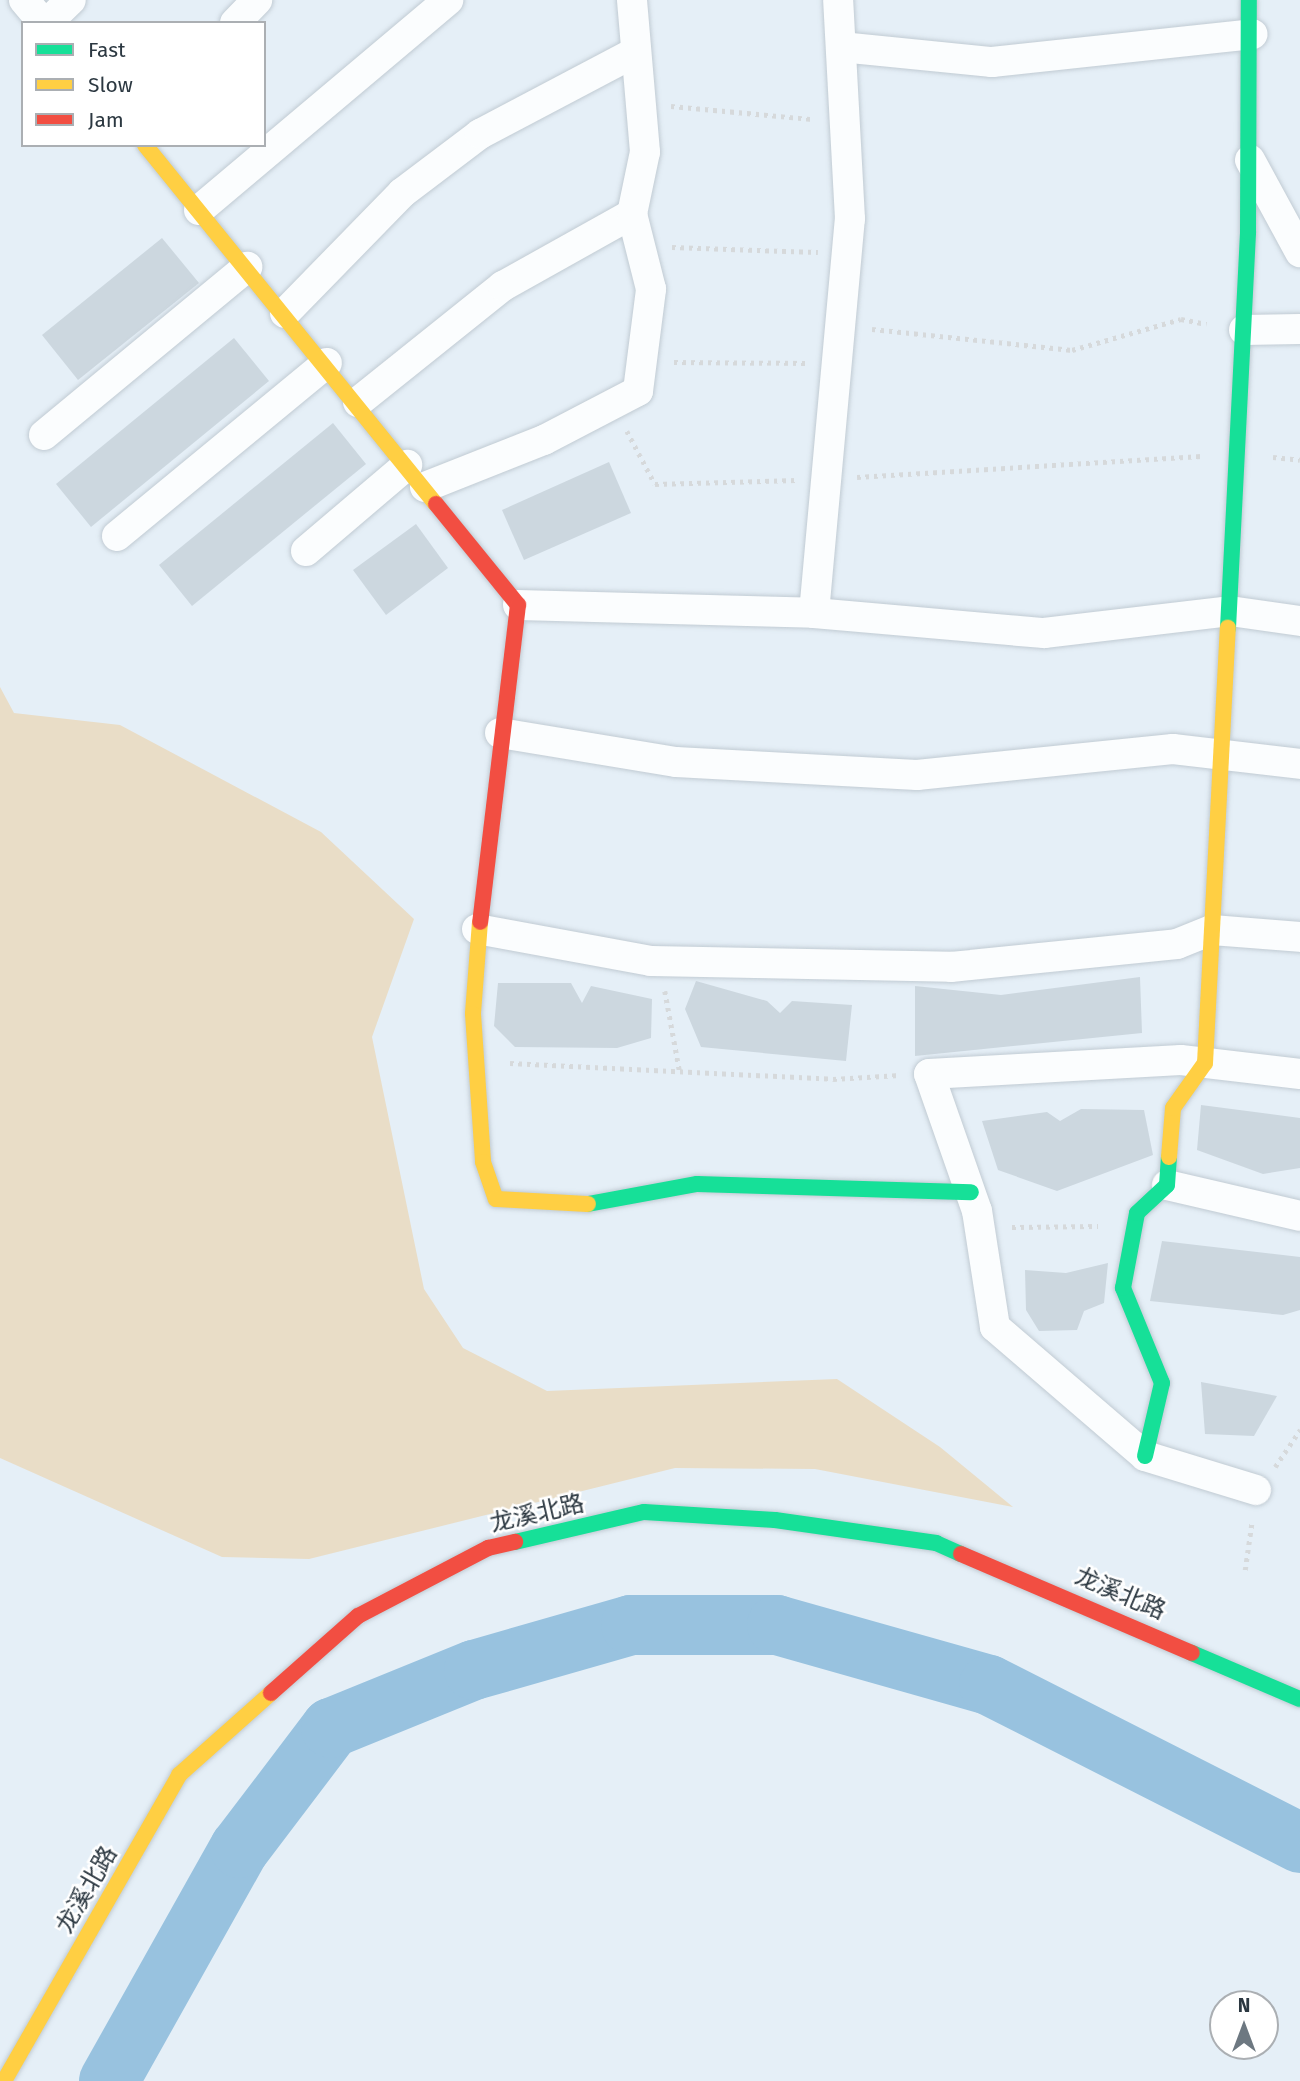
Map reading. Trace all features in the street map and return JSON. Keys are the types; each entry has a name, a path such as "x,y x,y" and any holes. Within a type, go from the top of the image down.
{"street":[{"path":"24,0 43,21"},
{"path":"47,21 71,0"},
{"path":"238,21 257,0"},
{"path":"199,210 449,0"},
{"path":"306,551 416,476 544,440 638,391 651,289 632,214 645,152 632,54 632,0"},
{"path":"814,613 846,253 845,124 838,0"},
{"path":"1145,1456 1162,1383 1123,1288 1137,1213 1167,1185 1173,1108 1205,1063 1244,330 1253,34 1250,0"},
{"path":"841,47 992,62 1253,34"},
{"path":"285,313 402,193 480,134 632,54"},
{"path":"147,147 327,363 519,605 500,733 477,929 476,1061 483,1163 496,1199 581,1205 697,1184 971,1192"},
{"path":"1250,160 1300,252"},
{"path":"358,402 503,286 632,214"},
{"path":"44,435 247,267"},
{"path":"1244,330 1300,329"},
{"path":"117,536 327,363"},
{"path":"519,605 814,613 1044,634 1230,611 1300,621"},
{"path":"500,733 676,762 917,775 1173,750 1222,752 1300,764"},
{"path":"477,929 659,961 951,967 1177,944 1212,930 1300,937"},
{"path":"1256,1490 1145,1456 995,1327 971,1192 929,1074 1205,1063 1300,1074"},
{"path":"1167,1185 1300,1216"},
{"name":"龙溪北路","path":"4,2081 179,1775 358,1616 488,1548 644,1512 775,1520 936,1543 1298,1692"}],"path":[{"path":"639,106 718,106 845,124"},
{"path":"640,247 846,253"},
{"path":"840,328 1072,350 1181,319 1244,330"},
{"path":"642,360 736,366 837,361"},
{"path":"614,404 656,484 826,480 1237,454 1300,460"},
{"path":"659,961 680,1073"},
{"path":"476,1061 833,1079 929,1074"},
{"path":"980,1232 1035,1224 1134,1228"}],"shaded area":[{"path":"0,687 14,713 120,725 321,832 414,919 372,1037 424,1289 463,1348 547,1391 837,1379 940,1447 1013,1507 815,1469 675,1468 309,1559 222,1557 0,1458"}],"building":[{"path":"162,238 199,283 78,380 42,335"},
{"path":"234,338 269,381 91,527 56,484"},
{"path":"333,423 366,464 192,606 159,565"},
{"path":"609,462 631,513 524,560 502,510"},
{"path":"416,524 448,568 386,615 353,570"},
{"path":"1140,977 1142,1033 915,1056 915,986 1001,995"},
{"path":"696,981 767,1001 780,1013 792,1001 852,1005 846,1061 701,1047 685,1009"},
{"path":"498,983 571,983 582,1003 591,986 652,999 651,1038 617,1048 515,1047 494,1026"},
{"path":"1201,1105 1300,1118 1300,1168 1263,1174 1197,1150"},
{"path":"1081,1109 1144,1110 1153,1155 1057,1191 998,1170 982,1121 1047,1112 1060,1121"},
{"path":"1162,1241 1300,1257 1300,1310 1283,1315 1150,1301"},
{"path":"1108,1263 1104,1303 1084,1311 1077,1330 1039,1331 1026,1310 1025,1270 1066,1273"},
{"path":"1201,1382 1277,1396 1254,1436 1205,1434"}],"waterway":[{"path":"109,2081 240,1848 331,1728 474,1670 631,1625 777,1625 989,1685 1300,1843"}],"traffic: fast":[{"path":"1228,628 1248,232 1249,0"},
{"path":"1145,1456 1162,1383 1123,1288 1137,1213 1167,1185 1169,1157"},
{"path":"588,1204 697,1184 971,1192"},
{"path":"515,1542 644,1512 775,1520 936,1543 961,1554"},
{"path":"1192,1653 1300,1699"}],"traffic: slow":[{"path":"147,147 436,504"},
{"path":"1169,1157 1173,1108 1205,1063 1228,628"},
{"path":"480,922 473,1014 483,1162 496,1199 588,1204"},
{"path":"4,2081 179,1775 271,1693"}],"traffic: jam":[{"path":"436,504 518,605 480,922"},
{"path":"271,1693 358,1616 488,1548 515,1542"},
{"path":"961,1554 1192,1653"}]}
